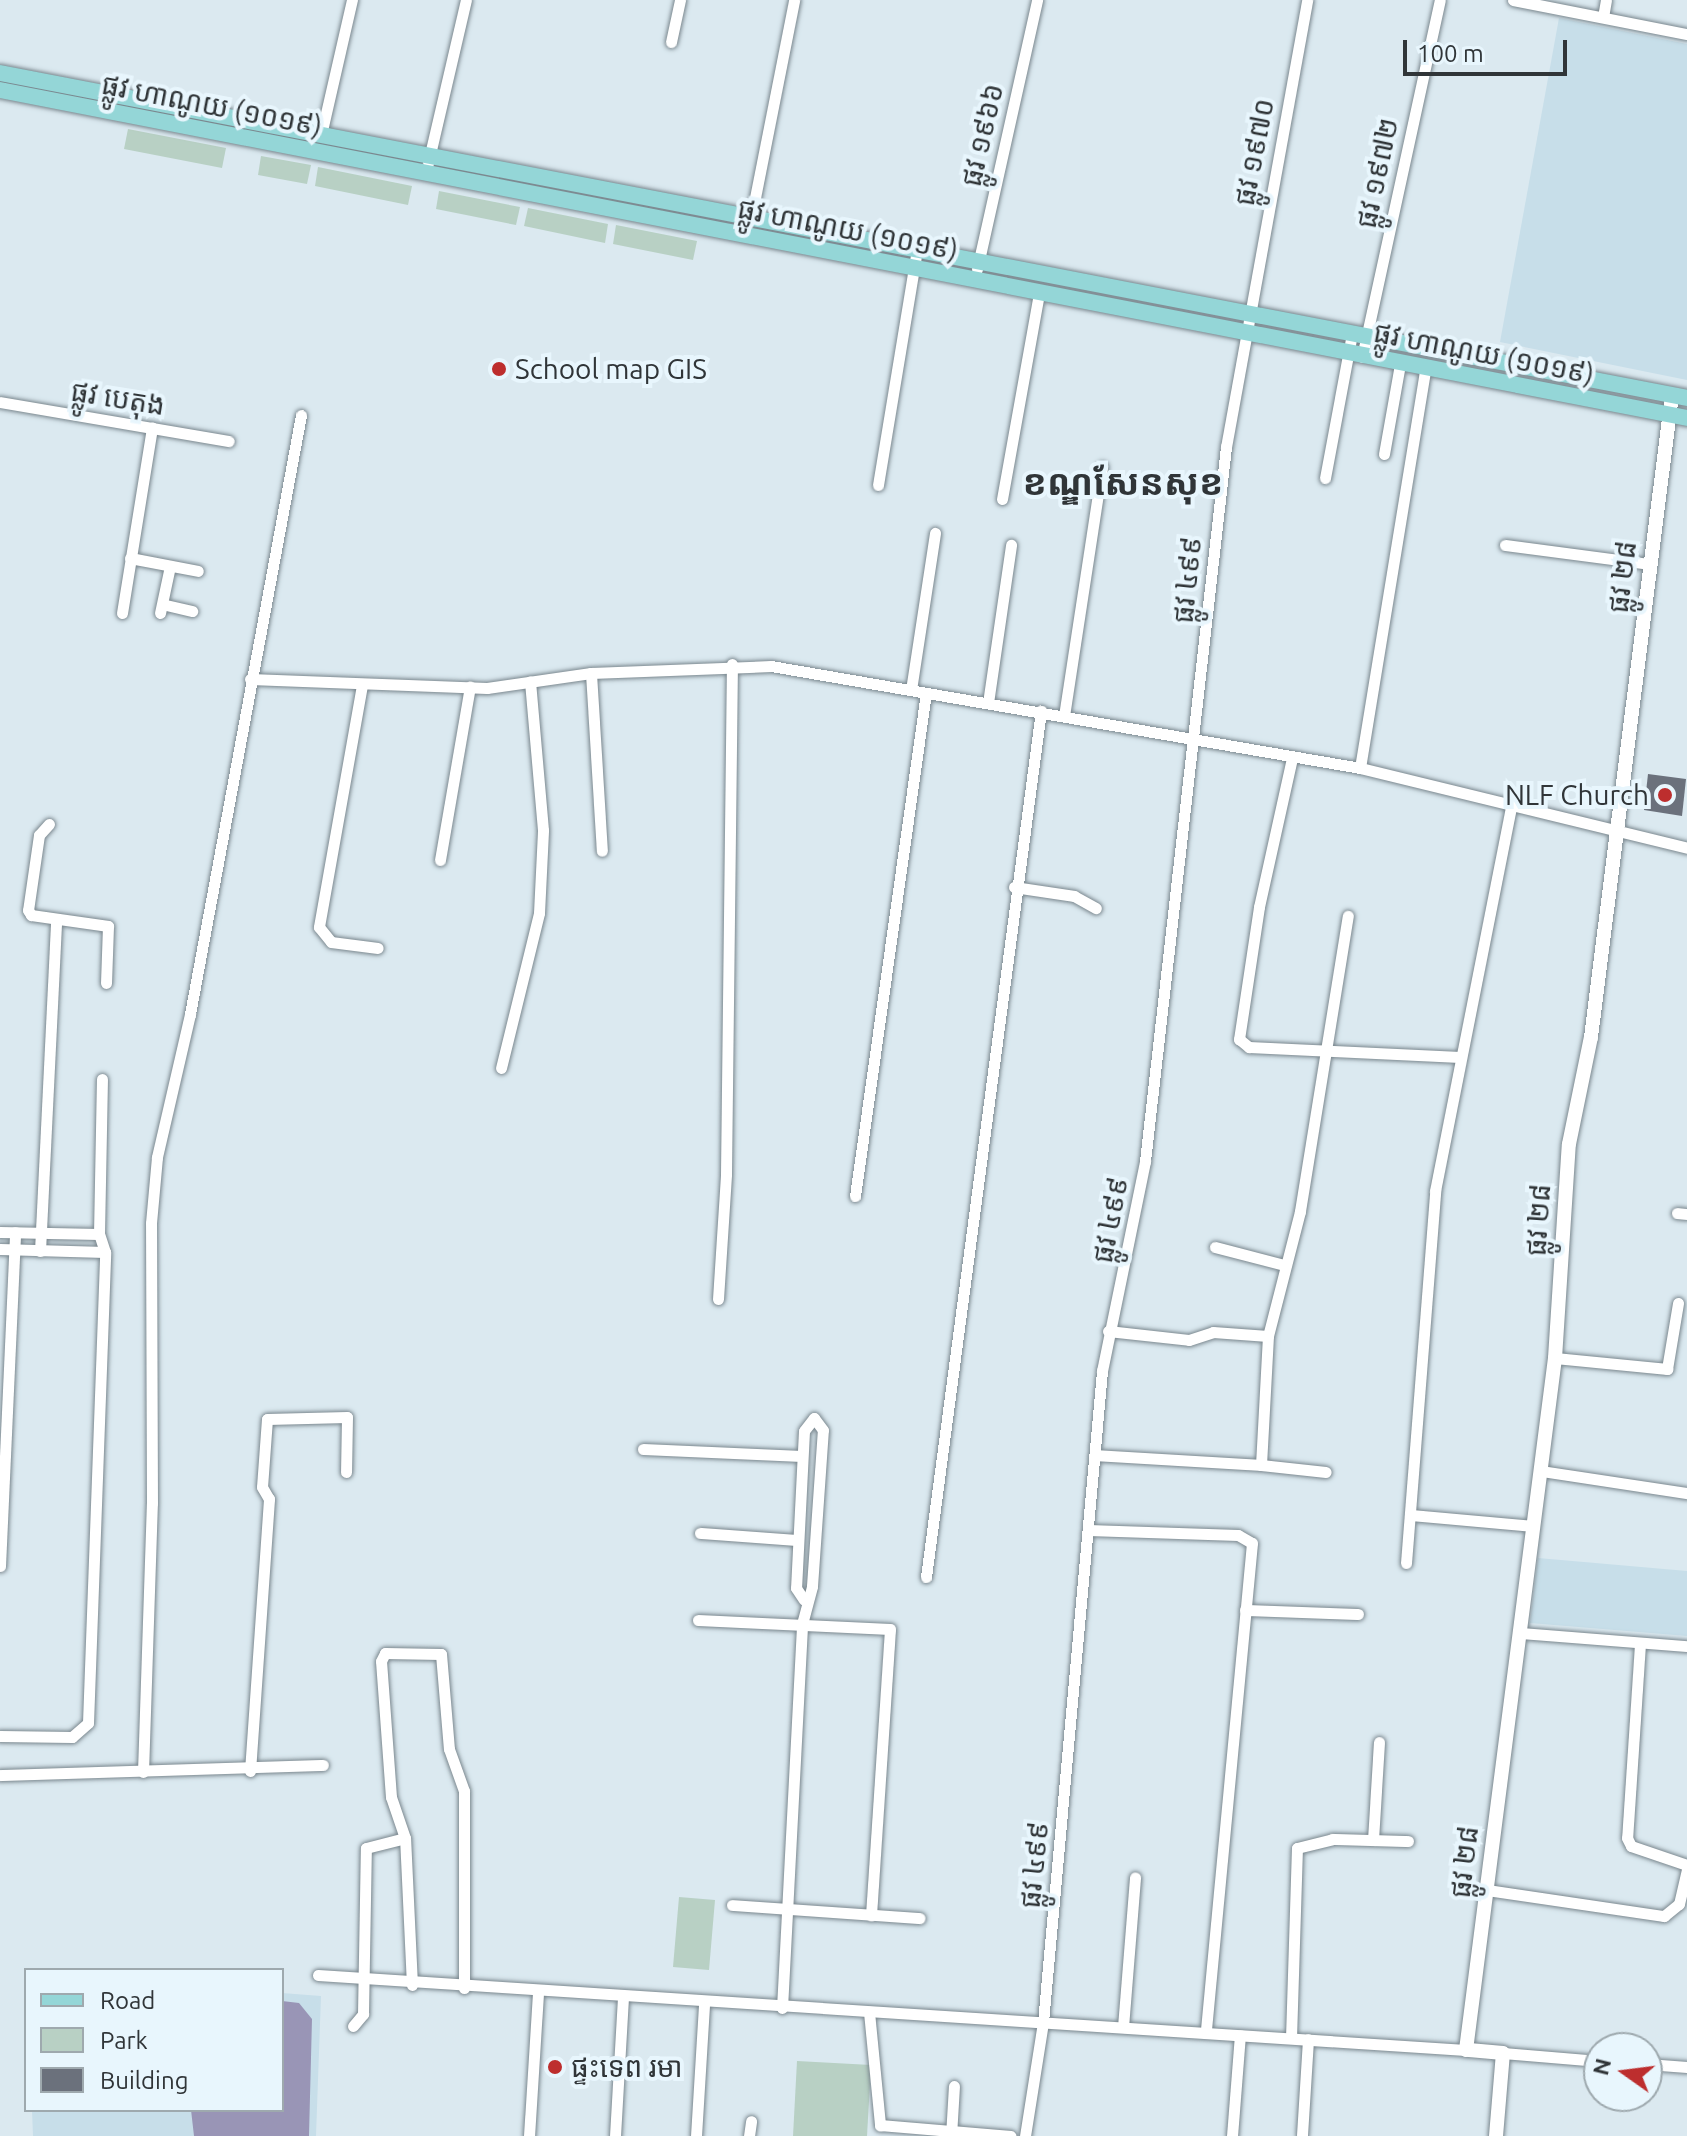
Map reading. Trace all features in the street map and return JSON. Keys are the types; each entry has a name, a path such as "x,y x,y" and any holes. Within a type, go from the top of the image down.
{"main road":[{"name":"ផ្លូវ ហាណូយ (១០១៩)","path":"0,73 1680,396"},
{"name":"ផ្លូវ ហាណូយ (១០១៩)","path":"0,90 1687,418"}],"street":[{"path":"321,135 352,0"},
{"path":"428,174 429,155 466,0"},
{"path":"671,42 680,0"},
{"path":"751,218 794,0"},
{"name":"ផ្លូវ ១៩៦៦","path":"975,281 1037,0"},
{"name":"ផ្លូវ ១៩៧០","path":"1247,314 1307,0"},
{"name":"ផ្លូវ ១៩៧២","path":"1325,478 1440,0"},
{"path":"1513,0 1687,34"},
{"path":"1603,17 1606,0"},
{"path":"878,485 917,250"},
{"path":"1002,499 1039,293"},
{"name":"ផ្លូវ ៤៩៩","path":"1025,2136 1043,2022 1108,1331 1135,1232 1197,739 1214,544 1247,314"},
{"path":"1384,454 1400,364"},
{"path":"1360,768 1425,369"},
{"name":"ផ្លូវ ២៨","path":"1466,2050 1555,1358 1569,1144 1591,1037 1668,414 1680,396"},
{"name":"ផ្លូវ បេតុង","path":"0,402 229,441"},
{"path":"143,1772 156,1170 301,415"},
{"path":"122,613 152,427"},
{"path":"1064,716 1102,467"},
{"path":"911,690 935,533"},
{"path":"988,703 1011,545"},
{"path":"1505,545 1649,564"},
{"path":"130,558 198,571"},
{"path":"170,566 163,609 192,611"},
{"path":"250,679 470,687 591,673 732,664 1041,711 1360,768 1512,802 1687,848"},
{"path":"718,1299 726,1174 732,664"},
{"path":"591,673 602,851"},
{"path":"501,1068 539,913 543,830 530,682"},
{"path":"362,685 319,927 331,942 378,948"},
{"path":"440,860 470,687"},
{"path":"855,1196 926,693"},
{"path":"926,1577 1014,887 1041,711"},
{"path":"1292,758 1259,907 1239,1039 1249,1047 1460,1057"},
{"path":"1406,1563 1435,1191 1512,802"},
{"path":"49,824 39,835 28,910 56,919 108,926 106,983"},
{"path":"1014,887 1074,896 1096,908"},
{"path":"1261,1465 1268,1336 1300,1211 1348,916"},
{"path":"40,1251 56,919"},
{"path":"0,1736 72,1737 88,1723 105,1252 99,1234 102,1079"},
{"path":"0,1232 99,1234"},
{"path":"0,1566 15,1232"},
{"path":"1215,1247 1284,1265"},
{"path":"0,1249 105,1252"},
{"path":"1555,1358 1667,1369 1678,1303"},
{"path":"1108,1331 1189,1340 1213,1332 1268,1336"},
{"path":"250,1771 269,1499 262,1487 267,1419 347,1417 346,1472"},
{"path":"782,2008 802,1624 804,1600 812,1586 823,1430 814,1418 806,1421 802,1456 796,1588 804,1600"},
{"path":"643,1449 802,1456"},
{"path":"1095,1455 1326,1472"},
{"path":"1541,1471 1687,1493"},
{"path":"1411,1515 1534,1526"},
{"path":"1088,1530 1238,1535 1252,1543 1206,2033"},
{"path":"700,1533 798,1540"},
{"path":"1245,1610 1358,1614"},
{"path":"698,1620 890,1629 871,1915"},
{"path":"1520,1633 1687,1646"},
{"path":"1487,1890 1664,1916 1679,1904 1687,1867 1631,1846 1627,1838 1640,1644"},
{"path":"412,1985 405,1838 391,1797 381,1661 385,1653 441,1654 449,1749 464,1791 464,1988"},
{"path":"1373,1840 1379,1742"},
{"path":"0,1775 250,1771 323,1765"},
{"path":"353,2026 363,2014 366,1848 405,1838"},
{"path":"1291,2038 1297,1848 1310,1840 1408,1841"},
{"path":"1123,2027 1135,1877"},
{"path":"732,1905 920,1918"},
{"path":"318,1975 412,1985 1123,2027 1583,2060"},
{"path":"529,2136 538,1993"},
{"path":"615,2136 623,1998"},
{"path":"696,2136 704,2004"},
{"path":"869,2012 880,2125 952,2134 1011,2136"},
{"path":"1232,2136 1240,2035"},
{"path":"1302,2135 1308,2039"},
{"path":"1496,2136 1503,2053"},
{"path":"1663,2065 1687,2067"},
{"path":"952,2134 954,2086"},
{"path":"749,2136 751,2121"}],"shaded area":[{"path":"1559,18 1687,44 1687,380 1500,342"},
{"path":"1538,1558 1687,1571 1687,1636 1530,1623"},
{"path":"284,1993 321,1996 316,2136 33,2136 32,2112 284,2112"},
{"path":"284,2001 299,2003 312,2019 309,2136 194,2136 191,2112 284,2112"}],"green space":[{"path":"128,129 226,148 222,168 124,149"},
{"path":"261,156 311,165 307,184 258,175"},
{"path":"318,167 412,186 408,205 315,186"},
{"path":"439,191 520,207 516,225 436,209"},
{"path":"528,208 608,224 605,243 524,226"},
{"path":"616,225 697,241 693,260 613,244"},
{"path":"679,1897 715,1900 709,1970 673,1967"},
{"path":"797,2061 871,2065 867,2136 793,2136"}],"building":[{"name":"NLF Church","path":"1648,774 1686,779 1682,816 1644,810"}],"place":[{"name":"School map GIS","path":"499,369"},
{"name":"NLF Church","path":"1665,795"},
{"name":"ផ្ទះទេព រមា","path":"555,2067"}],"district":[{"name":"ខណ្ឌសែនសុខ","path":"1123,482"}]}
